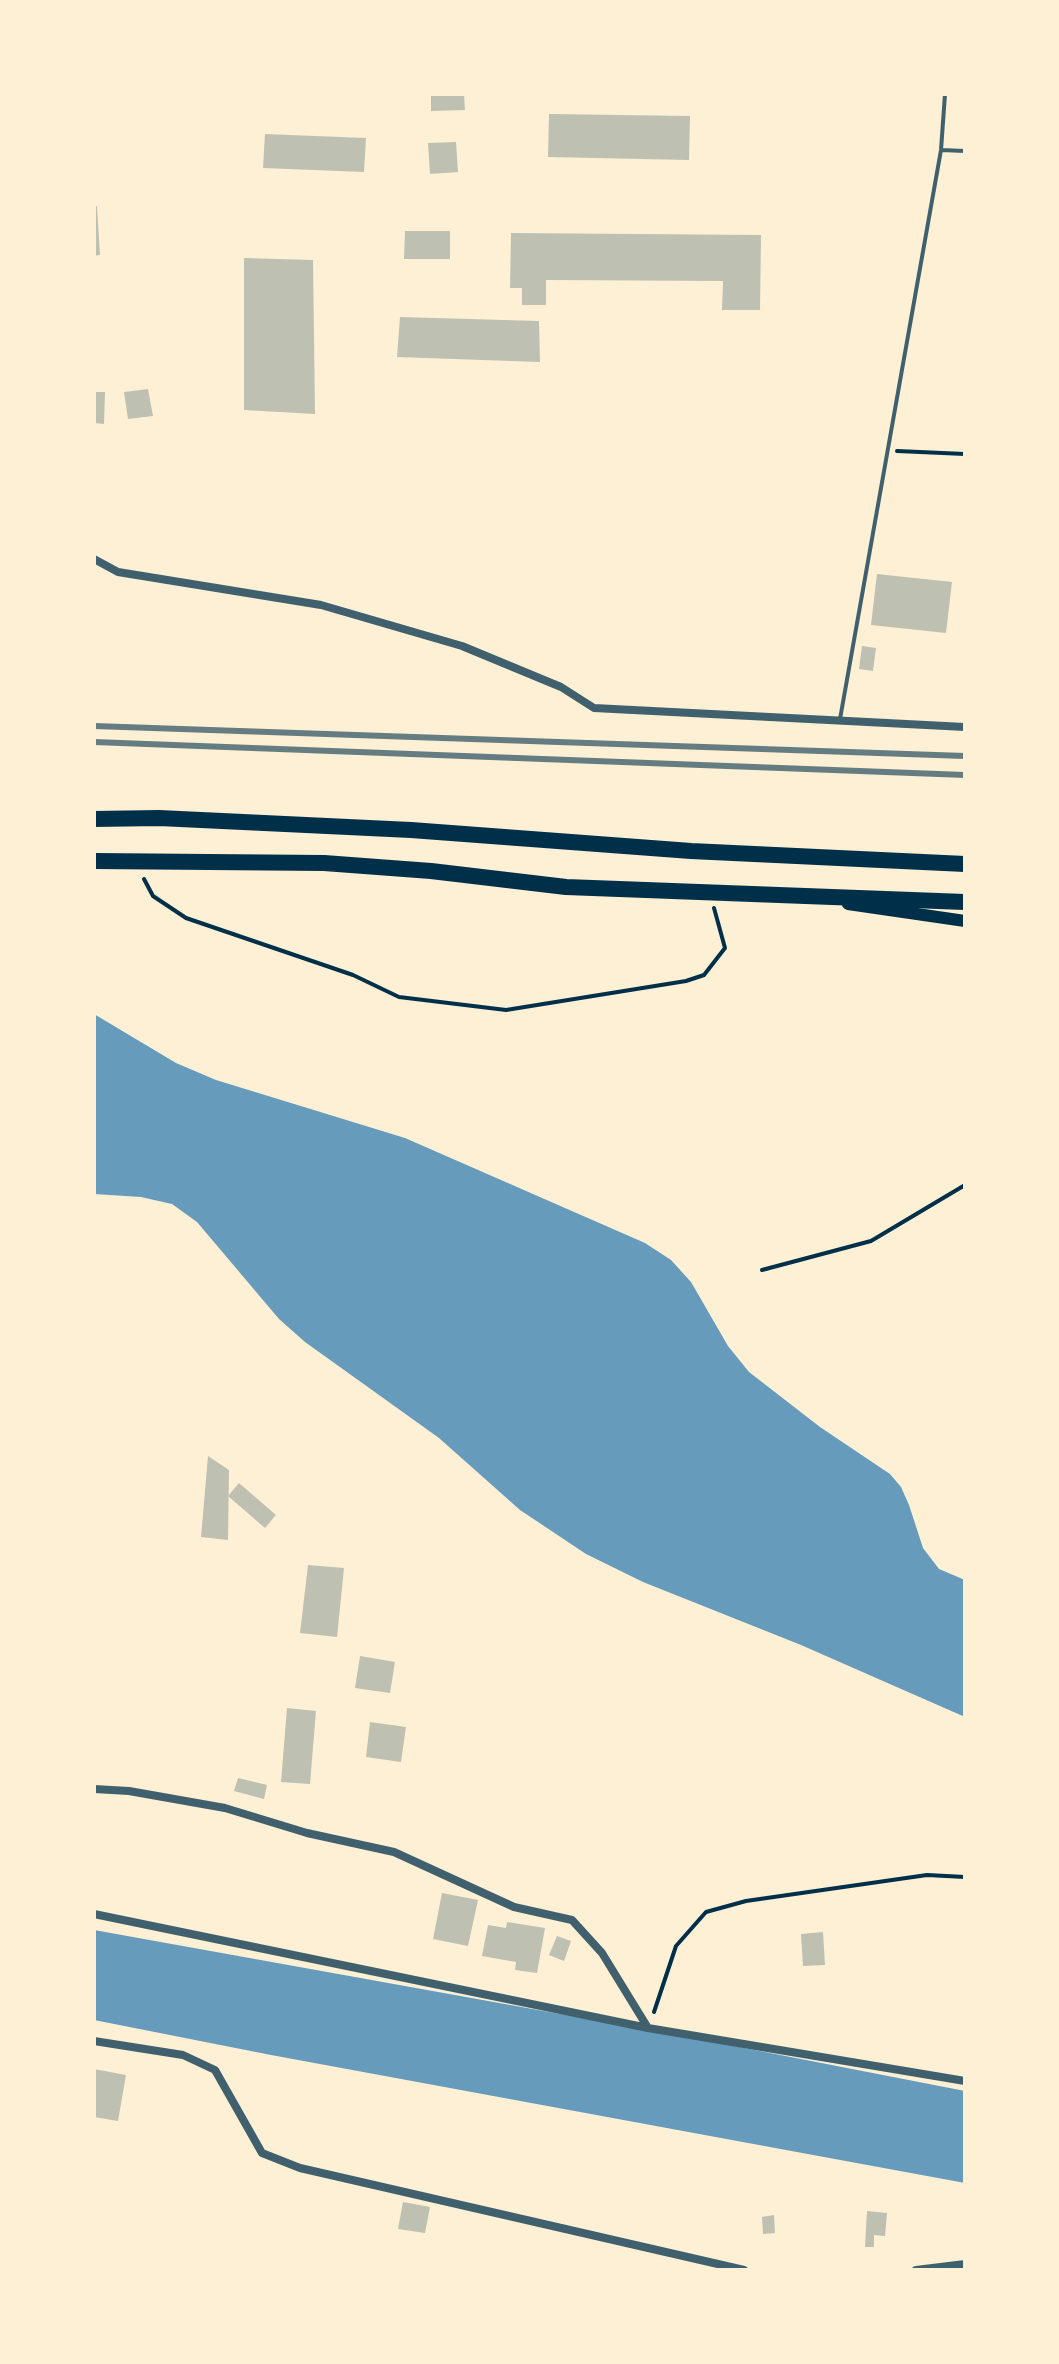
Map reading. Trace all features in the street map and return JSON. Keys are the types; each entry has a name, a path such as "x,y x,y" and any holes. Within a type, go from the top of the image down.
{"highway":[{"path":"94,819 159,818 411,830 691,851 965,864"},
{"path":"94,861 324,863 431,871 566,887 965,902"}],"main road":[{"path":"797,896 965,921"}],"street":[{"path":"94,559 118,572 321,605 462,646 561,687 594,708 965,727"},
{"path":"94,1789 129,1791 225,1808 307,1833 394,1852 514,1907 572,1920 602,1953 648,2028"},
{"path":"94,1914 648,2028 965,2081"},
{"path":"94,2041 183,2055 215,2070 262,2153 300,2168 744,2270"},
{"path":"916,2270 965,2264"}],"lane":[{"path":"840,721 941,150 945,94"},
{"path":"941,150 965,151"}],"path":[{"path":"886,451 965,454"},
{"path":"133,860 153,896 186,918 353,975 399,997 506,1010 686,981 704,975 725,948 710,893"},
{"path":"762,1270 871,1241 965,1185"},
{"path":"648,2028 676,1946 706,1912 746,1901 927,1875 965,1877"}],"water":[{"path":"94,1014 176,1063 216,1080 405,1138 645,1243 671,1260 691,1282 728,1346 749,1372 820,1427 890,1474 901,1487 923,1548 939,1569 965,1580 965,1717 801,1645 643,1582 586,1554 520,1510 439,1438 305,1342 279,1319 197,1222 172,1204 141,1197 94,1194"},
{"path":"94,1930 688,2037 965,2091 965,2183 94,2020"}],"building":[{"path":"431,94 464,94 465,110 431,111"},
{"path":"549,114 690,116 689,160 548,157"},
{"path":"265,134 366,138 364,172 263,168"},
{"path":"456,142 458,172 430,174 428,143"},
{"path":"94,206 97,206 100,255 94,256"},
{"path":"405,231 450,231 450,259 404,259"},
{"path":"511,233 761,235 760,310 722,310 723,281 546,280 546,305 522,305 522,288 510,288"},
{"path":"244,258 313,260 315,414 244,410"},
{"path":"400,317 539,321 540,362 397,357"},
{"path":"148,389 153,416 128,419 124,392"},
{"path":"94,392 105,392 104,424 94,423"},
{"path":"877,574 952,582 946,633 871,625"},
{"path":"862,646 876,648 873,671 859,669"},
{"path":"208,1456 229,1470 228,1540 201,1537"},
{"path":"239,1483 276,1515 265,1528 228,1496"},
{"path":"308,1565 344,1568 337,1637 300,1633"},
{"path":"360,1656 395,1662 390,1693 355,1688"},
{"path":"287,1708 316,1711 310,1784 281,1782"},
{"path":"370,1722 406,1727 401,1762 366,1757"},
{"path":"238,1778 267,1785 264,1799 234,1791"},
{"path":"442,1893 478,1900 468,1946 433,1939"},
{"path":"507,1922 545,1928 537,1973 515,1970 516,1962 482,1956 488,1925 506,1928"},
{"path":"823,1932 825,1965 803,1966 801,1934"},
{"path":"557,1936 571,1941 564,1961 549,1955"},
{"path":"94,2069 126,2075 118,2121 94,2117"},
{"path":"403,2202 430,2207 425,2233 398,2229"},
{"path":"867,2211 887,2213 885,2236 874,2235 874,2247 865,2247"},
{"path":"774,2215 775,2233 763,2234 762,2217"}],"railway":[{"path":"94,726 965,756"},
{"path":"94,742 965,775"}]}
